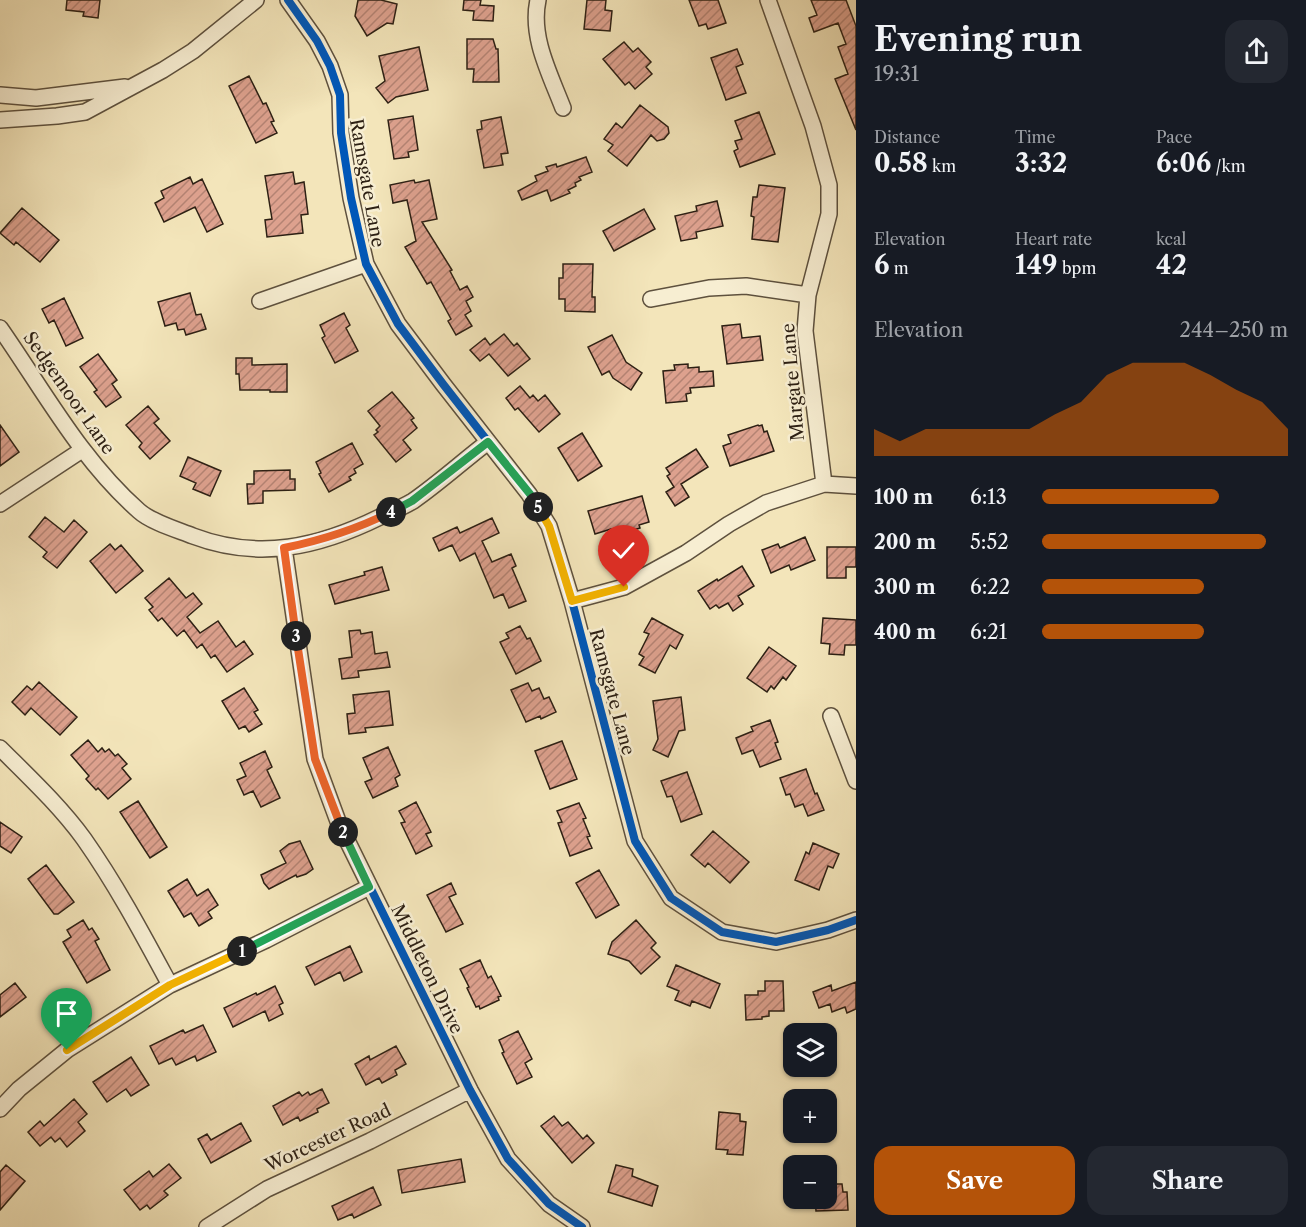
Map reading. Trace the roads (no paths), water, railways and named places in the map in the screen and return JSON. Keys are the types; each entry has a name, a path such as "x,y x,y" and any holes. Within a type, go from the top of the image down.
{"street":[{"path":"0,120 85,112 193,51 256,0"},
{"name":"Ramsgate Lane","path":"288,0 330,66 340,95 341,134 351,198 366,264 398,324 530,494 549,526 572,601 635,841 671,898 722,932 776,942 828,930 856,920"},
{"path":"538,0 538,45 563,108"},
{"name":"Margate Lane","path":"768,0 813,126 829,185 829,214 808,295 805,331 824,484"},
{"path":"0,95 36,98 130,87"},
{"path":"260,301 366,264"},
{"path":"651,300 709,288 746,286 808,295"},
{"name":"Sedgemoor Lane","path":"0,328 82,450 104,477 142,514 217,545 248,549 284,548 322,540 359,528 412,501 488,442"},
{"path":"0,504 82,450"},
{"path":"572,601 624,587 686,553 729,524 766,503 824,484 856,486"},
{"name":"Middleton Drive","path":"284,548 315,759 339,824 470,1090 508,1159 549,1204 582,1227"},
{"path":"831,716 856,781"},
{"path":"0,748 31,778 82,837 125,901 170,985"},
{"path":"0,1109 19,1089 67,1050 170,985 266,940 369,887"},
{"name":"Worcester Road","path":"207,1227 267,1189 370,1141 470,1090"}]}
